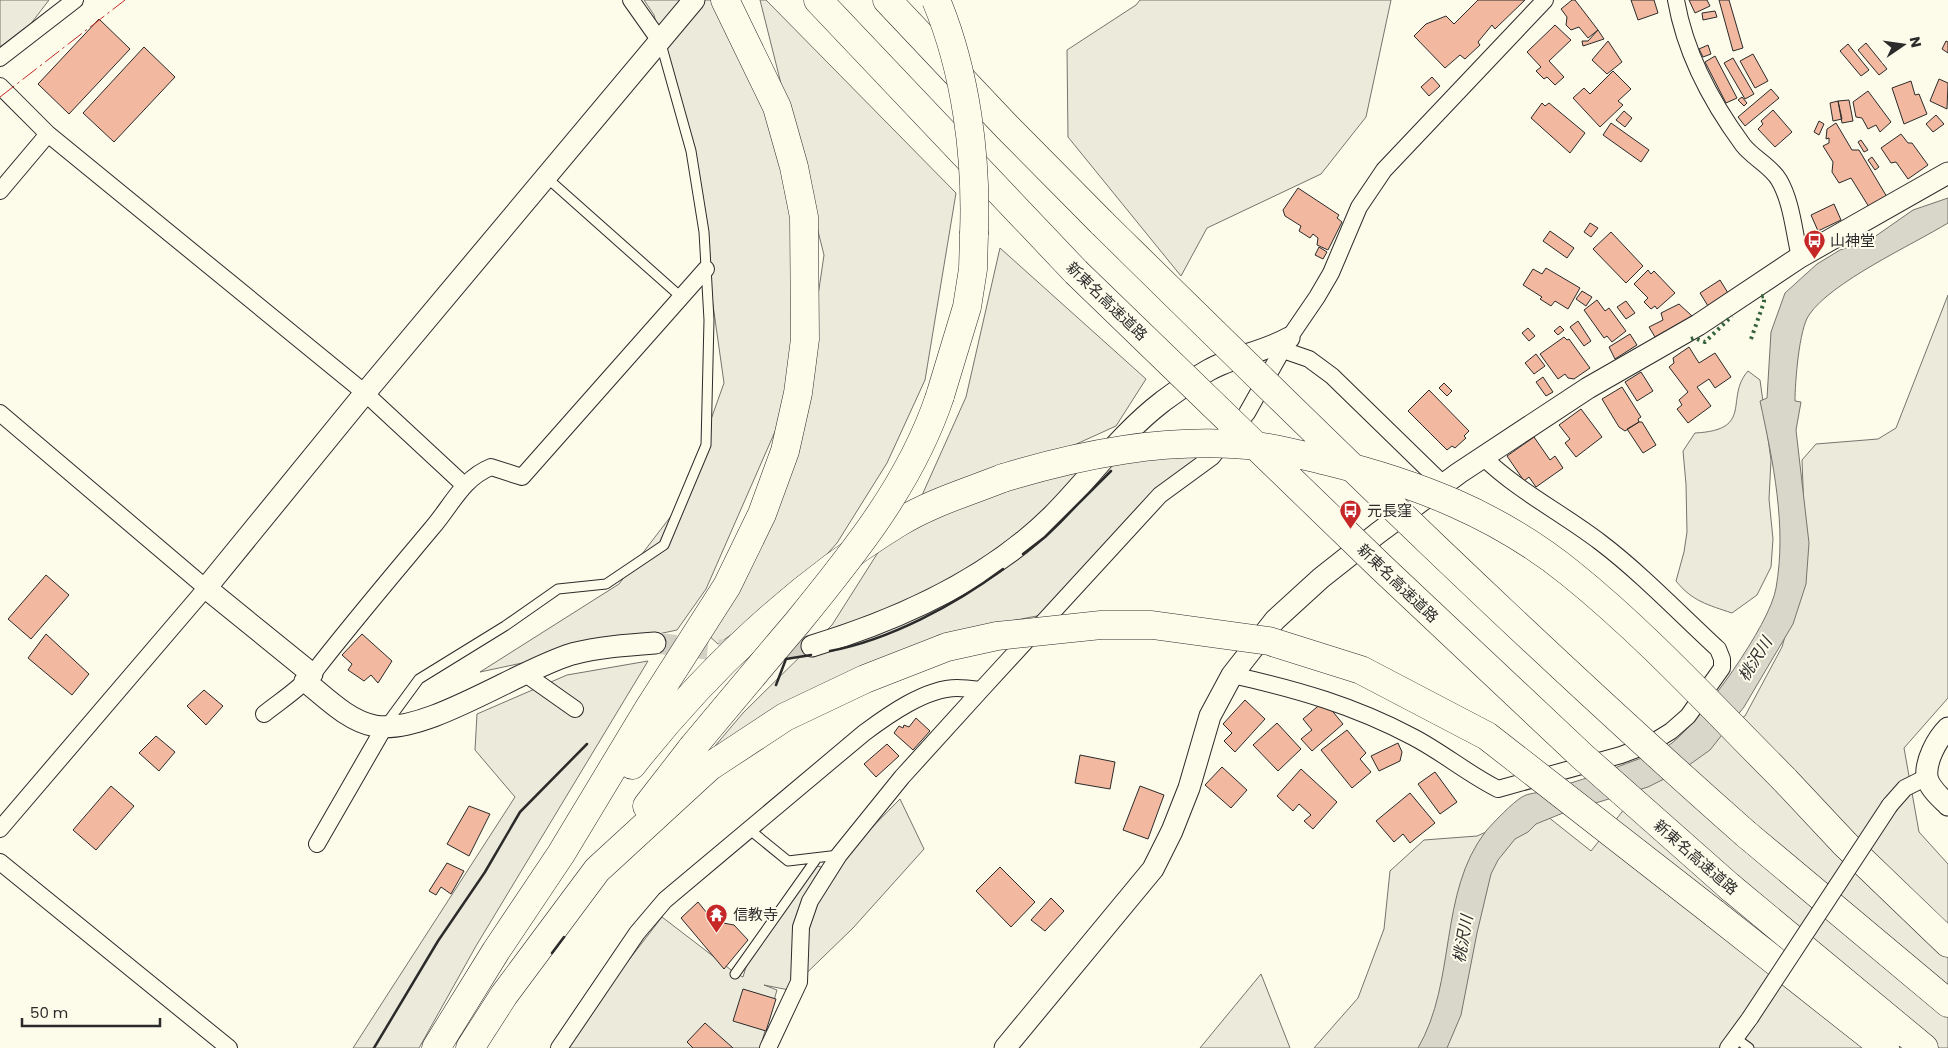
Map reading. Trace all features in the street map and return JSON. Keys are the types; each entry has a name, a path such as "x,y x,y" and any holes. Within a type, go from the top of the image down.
{"highway":[{"path":"436,1048 496,951 561,854 649,708 727,586 762,514 785,451 798,393 805,339 806,274 804,217 794,167 777,107 725,0"},
{"name":"新東名高速道路","path":"818,0 1076,272 1380,566 1583,757 1730,887 1924,1048"},
{"path":"887,0 1006,126 1103,224 1417,532 1624,726 1746,834 1948,1003"},
{"path":"470,1048 504,995 597,870 700,758 853,555 889,502 918,451 940,396 967,307 974,234 975,199 968,126 959,77 936,0"},
{"path":"561,854 662,727 775,613 817,579 899,522 1003,478 1057,462 1141,446 1248,445 1383,475 1449,500 1501,525 1569,571 1631,626 1784,779 1845,844 1948,943"},
{"path":"700,758 865,679 947,647 996,636 1101,625 1152,625 1268,641 1360,670 1487,736 1885,1048"}],"street":[{"path":"0,58 74,0"},
{"path":"631,0 665,35"},
{"path":"0,829 206,588 365,393 694,0"},
{"path":"768,1048 799,982 801,927 810,901 839,855 902,777 1160,495 1212,457 1247,413 1286,344 1331,273 1359,207 1384,170 1545,0"},
{"path":"1676,0 1686,42 1724,115 1743,145 1752,156 1778,178 1784,190 1800,257"},
{"path":"0,86 48,134 365,393 463,484"},
{"path":"0,191 48,134"},
{"path":"1005,1048 1153,869 1172,831 1189,788 1210,716 1232,675 1275,620 1321,578 1378,533 1483,457 1619,368 1706,320 1800,257 1948,173"},
{"path":"654,643 608,646 571,655 524,673 430,718 403,726 384,726 360,721 305,681 435,525 463,484 476,473 491,466 522,478 706,269"},
{"path":"1286,344 1332,376 1444,485"},
{"path":"812,646 853,634 890,619 955,587 1012,550 1050,518 1134,428 1161,403 1209,370 1286,344"},
{"path":"0,413 206,588 312,674"},
{"path":"1232,675 1285,686 1370,714 1415,738 1498,789 1621,755 1650,744 1671,731 1688,716 1722,668 1722,659 1718,649 1633,568 1599,541 1514,484 1483,457"},
{"path":"524,673 575,709"},
{"path":"264,714 312,674"},
{"path":"559,1048 637,933 665,900 864,733 894,712 927,696 956,688 981,690"},
{"path":"316,844 384,726"},
{"path":"1948,728 1932,748 1927,777 1934,790 1948,805"},
{"path":"1738,1045 1750,1018 1890,804 1905,788 1927,777"},
{"path":"0,862 229,1048"}],"lane":[{"path":"384,726 419,679 505,626 558,589 606,584 664,545 706,445 709,320 704,232 691,151 665,35"},
{"path":"546,177 681,297"},
{"path":"750,830 788,861 839,855"},
{"path":"735,974 817,858"}],"shaded area":[{"path":"0,0 49,0 0,64"},
{"path":"644,0 717,0 759,89 806,255 784,411 706,589 677,630 480,672 619,584 681,503 724,383 694,170 654,15"},
{"path":"760,0 766,0 956,193 925,380 887,463 837,543 797,588 718,644 707,634 809,357 824,255"},
{"path":"1140,0 1391,0 1366,117 1321,174 1207,228 1181,276 1068,137 1067,50 1136,5"},
{"path":"1000,248 1146,379 1116,426 1039,461 956,481 919,502 966,397"},
{"path":"1948,295 1948,698 1904,748 1919,832 1948,864 1948,1048 1314,1048 1358,998 1384,929 1390,871 1424,840 1477,836 1538,809 1591,851 1652,774 1745,716 1782,647 1806,563 1802,460 1816,444 1878,439 1896,428"},
{"path":"1748,371 1760,380 1771,460 1769,499 1773,539 1771,567 1757,595 1732,613 1694,598 1676,581 1687,532 1683,451 1695,433 1714,431 1725,426 1732,419 1741,381"},
{"path":"1207,454 1042,615 939,635 715,746 743,713 832,625 884,543 928,520 1031,478 1112,462"},
{"path":"648,661 476,946 419,1048 353,1048 515,797 475,750 477,714 567,675"},
{"path":"900,799 924,849 853,928 789,990 764,985 777,990 760,1048 561,1048 662,917 735,973 743,977 750,953 812,865 831,869"},
{"path":"1261,974 1290,1048 1200,1048"}],"water":[{"name":"桃沢川","path":"1948,198 1948,223 1853,277 1820,302 1809,315 1806,322 1798,356 1795,401 1801,402 1796,430 1809,543 1806,584 1793,624 1744,707 1710,750 1682,770 1648,787 1563,813 1536,824 1528,832 1515,839 1498,860 1491,874 1461,1015 1447,1048 1418,1048 1430,1022 1438,995 1461,882 1471,855 1486,831 1508,808 1524,796 1546,791 1601,773 1653,753 1672,743 1685,731 1717,693 1748,647 1771,604 1776,588 1779,565 1779,518 1774,471 1760,401 1767,398 1771,332 1785,293 1817,264 1840,250 1870,240 1913,210"}],"building":[{"path":"1478,0 1525,0 1495,29 1492,25 1478,42 1480,45 1465,59 1460,55 1445,68 1414,36 1426,24 1446,16 1454,24"},
{"path":"1572,0 1575,0 1598,30 1588,38 1579,27 1571,30 1566,25 1567,17 1561,9"},
{"path":"1631,0 1654,0 1658,13 1638,20"},
{"path":"1689,0 1707,0 1710,6 1695,13"},
{"path":"1719,0 1729,0 1743,48 1733,51"},
{"path":"1715,11 1717,17 1703,20 1702,13"},
{"path":"99,19 130,49 69,114 38,84"},
{"path":"1555,25 1571,40 1549,61 1564,77 1555,85 1547,77 1544,79 1536,71 1541,67 1527,52"},
{"path":"1598,30 1604,39 1583,46 1582,41 1588,41"},
{"path":"1608,41 1622,62 1607,74 1592,60"},
{"path":"1946,41 1948,42 1948,53 1942,49"},
{"path":"1866,43 1887,69 1879,75 1858,50"},
{"path":"1848,44 1869,70 1861,76 1840,51"},
{"path":"1708,45 1711,54 1703,57 1699,49"},
{"path":"144,47 175,77 114,142 83,113"},
{"path":"1753,54 1768,81 1755,88 1740,61"},
{"path":"1715,56 1737,98 1726,103 1705,62"},
{"path":"1733,58 1754,94 1745,99 1724,63"},
{"path":"1613,71 1631,89 1618,101 1623,105 1600,127 1573,98 1584,88 1590,94"},
{"path":"1432,77 1440,86 1429,96 1421,87"},
{"path":"1939,79 1948,83 1947,109 1930,101"},
{"path":"1911,81 1915,95 1919,94 1927,114 1904,124 1892,88"},
{"path":"1771,89 1779,98 1745,126 1738,117"},
{"path":"1868,91 1891,122 1880,132 1876,125 1868,129 1862,118 1856,117 1853,102"},
{"path":"1742,97 1747,103 1744,106 1738,100"},
{"path":"1849,100 1853,121 1842,123 1838,101"},
{"path":"1838,101 1842,119 1833,121 1830,103"},
{"path":"1542,103 1545,106 1549,103 1585,133 1570,153 1531,118"},
{"path":"1773,110 1792,132 1775,147 1758,129 1763,124 1761,121"},
{"path":"1624,111 1632,118 1625,127 1616,120"},
{"path":"1936,115 1944,124 1933,132 1926,124"},
{"path":"1819,121 1824,124 1819,135 1814,132"},
{"path":"1611,123 1649,150 1641,162 1603,135"},
{"path":"1836,123 1852,150 1859,150 1887,197 1869,207 1851,178 1839,183 1832,172 1833,162 1823,146 1829,143 1829,138 1826,139 1827,129"},
{"path":"1901,134 1908,143 1912,143 1928,165 1908,179 1896,162 1891,163 1881,148"},
{"path":"1861,140 1868,150 1864,152 1858,142"},
{"path":"1872,157 1879,167 1875,170 1868,160"},
{"path":"1298,188 1339,215 1337,218 1342,222 1328,250 1317,245 1318,238 1313,234 1310,238 1299,231 1301,226 1285,216 1283,210"},
{"path":"1834,204 1841,220 1818,231 1811,215"},
{"path":"1590,223 1598,228 1591,237 1584,232"},
{"path":"1550,231 1574,248 1567,258 1543,241"},
{"path":"1611,232 1643,266 1626,283 1593,249"},
{"path":"1319,247 1327,252 1323,259 1315,255"},
{"path":"1546,268 1580,288 1568,309 1555,301 1551,306 1540,299 1542,297 1523,285 1533,269 1542,274"},
{"path":"1648,270 1651,274 1654,271 1675,293 1657,309 1655,306 1651,309 1644,302 1648,298 1634,284"},
{"path":"1720,280 1728,293 1708,306 1700,293"},
{"path":"1582,291 1592,297 1586,306 1576,299"},
{"path":"1597,300 1605,311 1609,308 1626,331 1612,342 1607,336 1604,338 1584,310"},
{"path":"1626,301 1635,313 1626,319 1617,307"},
{"path":"1679,304 1692,316 1655,337 1649,327 1663,320 1661,313"},
{"path":"1578,321 1591,341 1584,346 1570,327"},
{"path":"1560,326 1564,330 1558,335 1554,331"},
{"path":"1528,328 1535,336 1529,341 1522,333"},
{"path":"1630,334 1637,345 1615,359 1609,347"},
{"path":"1564,337 1567,340 1569,339 1590,368 1574,379 1568,378 1565,374 1558,379 1540,354"},
{"path":"1689,347 1699,363 1715,353 1731,377 1715,388 1709,379 1697,387 1711,406 1688,423 1677,409 1682,405 1679,400 1688,392 1669,367 1674,363 1673,358"},
{"path":"1536,354 1545,366 1534,374 1525,363"},
{"path":"1641,372 1653,391 1637,401 1625,382"},
{"path":"1543,377 1553,392 1546,396 1536,382"},
{"path":"1444,383 1452,391 1447,396 1439,388"},
{"path":"1622,387 1641,417 1638,419 1639,422 1625,431 1619,427 1602,399"},
{"path":"1429,390 1469,431 1464,436 1466,438 1455,448 1452,446 1447,450 1408,411"},
{"path":"1581,409 1602,437 1576,457 1565,443 1570,439 1559,425"},
{"path":"1642,422 1656,445 1643,453 1627,429"},
{"path":"1534,437 1550,460 1555,456 1563,468 1536,487 1529,477 1524,481 1507,456"},
{"path":"46,575 69,595 31,639 8,619"},
{"path":"46,634 89,674 72,695 28,658"},
{"path":"362,634 392,661 378,683 371,675 364,681 348,670 352,664 342,655"},
{"path":"204,690 223,706 206,725 187,706"},
{"path":"1245,700 1265,719 1235,752 1224,741 1232,733 1223,724"},
{"path":"1324,701 1343,724 1312,751 1301,739 1312,730 1303,719"},
{"path":"916,718 930,731 913,750 894,733 899,726 903,728 904,725 909,727"},
{"path":"1277,723 1301,749 1278,771 1253,745"},
{"path":"1347,730 1366,753 1360,759 1371,772 1352,788 1321,750"},
{"path":"156,736 175,752 159,771 139,753"},
{"path":"1398,743 1402,752 1400,761 1379,771 1371,756"},
{"path":"887,744 899,756 876,777 864,764"},
{"path":"1080,755 1115,762 1110,789 1075,783"},
{"path":"1222,767 1247,790 1231,808 1205,785"},
{"path":"1301,769 1337,802 1313,829 1304,821 1311,815 1299,804 1293,811 1277,796"},
{"path":"1435,772 1457,802 1440,814 1418,784"},
{"path":"111,786 134,806 96,850 73,830"},
{"path":"1140,786 1164,795 1148,839 1123,830"},
{"path":"1410,793 1435,823 1410,843 1403,834 1394,842 1376,821"},
{"path":"469,806 490,814 469,856 447,844"},
{"path":"447,863 464,871 451,894 441,887 436,895 429,891"},
{"path":"1000,867 1035,902 1011,927 976,891"},
{"path":"1051,898 1064,911 1045,931 1031,920"},
{"name":"信教寺","path":"698,902 711,918 715,913 723,923 734,925 748,940 724,969 681,918"},
{"path":"743,989 776,999 766,1031 733,1021"},
{"path":"705,1023 733,1048 693,1048 687,1042"}],"tunnel":[{"path":"655,643 716,650 763,650 812,646"}],"hedge":[{"path":"1751,339 1764,302 1764,296 1758,297"},
{"path":"1691,339 1694,338 1705,342 1732,316"}],"wall":[{"path":"1023,554 1045,537 1111,471"},
{"path":"830,651 875,639 898,630 943,608 1003,569"},
{"path":"776,685 786,659 811,655"},
{"path":"374,1048 438,941 485,872 520,812 587,744"},
{"path":"552,953 564,937"}],"power":[{"path":"0,97 125,0"}],"place":[{"name":"山神堂","path":"1814,259"},
{"name":"元長窪","path":"1351,529"},
{"name":"信教寺","path":"717,933"}]}
